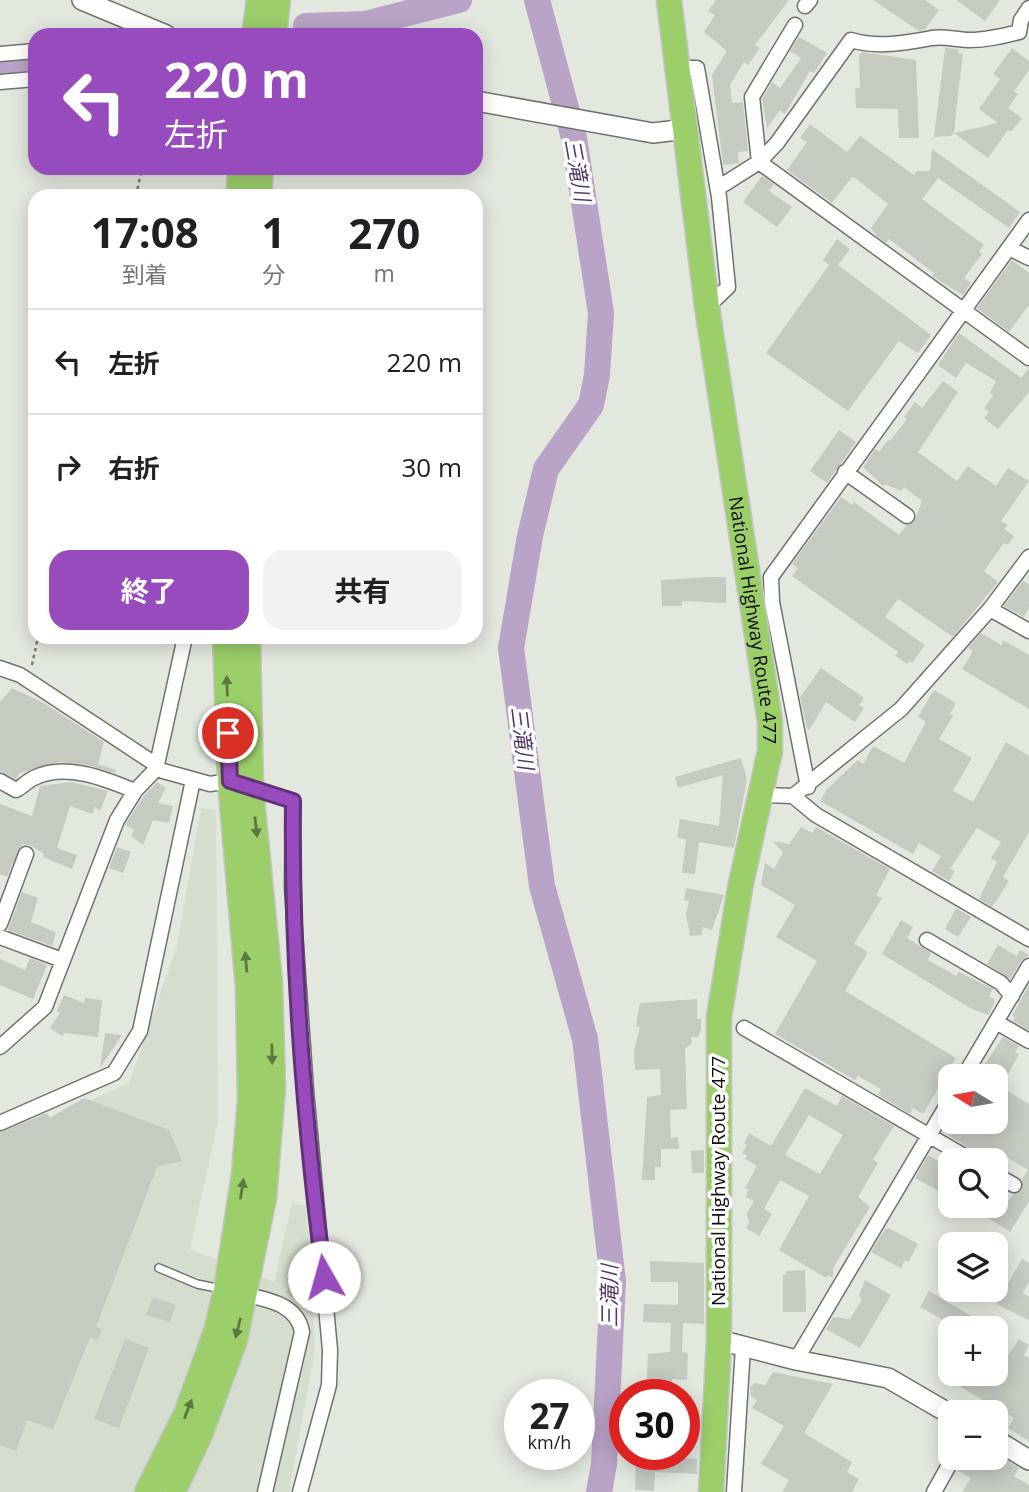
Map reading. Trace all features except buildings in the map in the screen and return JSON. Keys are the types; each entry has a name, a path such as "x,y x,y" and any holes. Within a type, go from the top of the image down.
{"highway":[{"path":"255,28 259,0"},
{"path":"275,28 278,0"},
{"name":"National Highway Route 477","path":"669,0 680,68 707,307 771,722 770,751 740,888 719,1017 719,1340 711,1492"},
{"path":"144,1492 167,1454 186,1414 216,1331 236,1292 264,1198 273,1089 270,983 240,785 226,644"},
{"path":"240,785 248,644"},
{"path":"173,1492 200,1435 231,1352 236,1292"}],"street":[{"path":"82,0 131,28"},
{"path":"718,188 759,162 777,143 851,40 871,44 922,42 932,38 973,40 1001,36 1019,32 1021,20 1029,8"},
{"path":"795,25 752,97 759,162 1029,358"},
{"path":"0,54 28,52"},
{"path":"680,68 697,68 718,188 728,287 707,307"},
{"path":"0,82 28,80"},
{"path":"483,102 653,133 686,129"},
{"path":"808,787 772,603 771,577 962,309 1029,220"},
{"path":"1009,248 1029,258"},
{"path":"845,472 907,516"},
{"path":"762,795 793,796 808,787 901,709 990,609 1029,557"},
{"path":"990,609 1029,631"},
{"path":"0,1047 45,1007 112,831 135,791 156,766 183,644"},
{"path":"0,668 28,682 156,766 192,780 210,784 240,785 293,801 292,888 306,1090 330,1350 329,1385 300,1492"},
{"path":"0,781 16,790 45,775 80,774 99,777 135,791"},
{"path":"0,1123 114,1073 139,1031 192,780"},
{"path":"793,796 816,815 1029,939"},
{"path":"0,924 26,854"},
{"path":"0,937 62,960"},
{"path":"927,940 1002,983 1012,996"},
{"path":"971,1064 1029,966"},
{"path":"996,1022 1029,1041"},
{"path":"744,1028 950,1148"},
{"path":"796,1360 938,1121"},
{"path":"1008,1182 1014,1185"},
{"path":"236,1292 291,1310 301,1324 302,1332 265,1492"},
{"path":"719,1340 796,1360 888,1378 938,1407"},
{"path":"734,1492 743,1347"},
{"path":"1008,1447 1029,1460"},
{"path":"934,1492 946,1470"}],"lane":[{"path":"159,1268 197,1284 236,1292"}],"path":[{"path":"28,682 36,644"}],"shaded area":[{"path":"201,808 216,810 218,1121 190,1249 274,1282 292,1203 306,1206 315,1349 289,1492 0,1492 0,1142 129,1083 177,946"}],"waterway":[{"path":"306,26 365,24 459,0"},
{"name":"三滝川","path":"537,0 574,138 601,313 597,375 591,405 546,469 530,536 511,648 542,886 585,1039 613,1282 604,1464 599,1492"},
{"path":"0,69 28,67"}],"route":[{"path":"228,733 230,781 293,801 292,888 306,1090 324,1277"}]}
